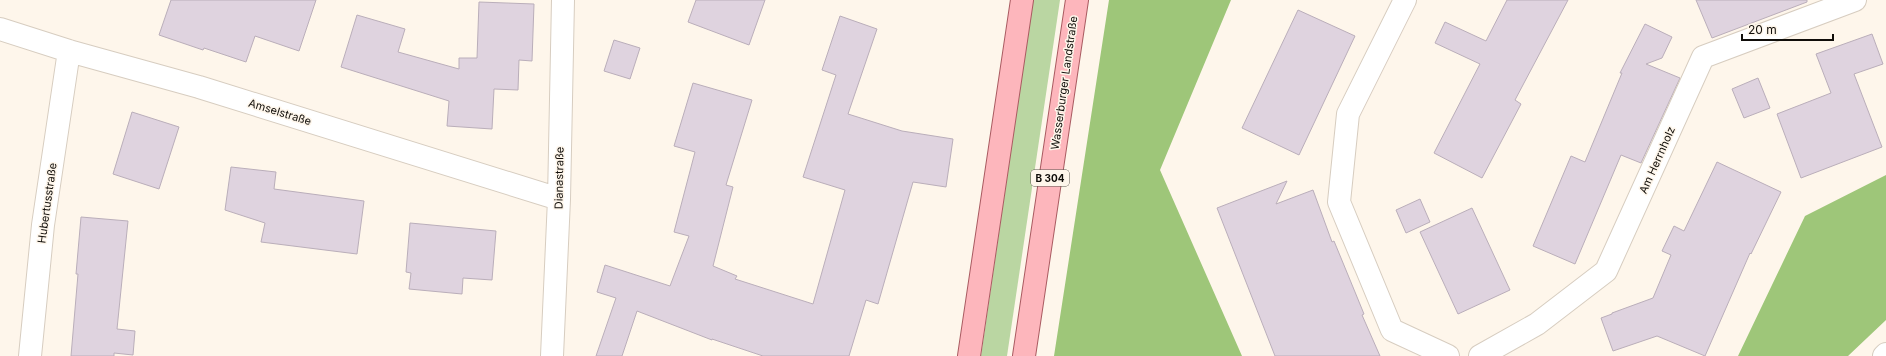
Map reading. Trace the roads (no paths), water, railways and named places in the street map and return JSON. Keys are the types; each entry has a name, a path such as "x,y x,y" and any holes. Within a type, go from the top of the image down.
{"main road":[{"path":"969,356 1022,0"},
{"name":"Wasserburger Landstraße","path":"1024,356 1077,0"}],"street":[{"name":"Dianastraße","path":"552,356 559,199 563,0"},
{"path":"1405,0 1348,114 1339,202 1392,330 1448,356"},
{"name":"Am Herrnholz","path":"1480,356 1537,324 1606,271 1703,57 1855,0"},
{"name":"Amselstraße","path":"0,29 69,51 200,86 559,199"},
{"name":"Hubertusstraße","path":"30,356 43,225 69,51"}]}
